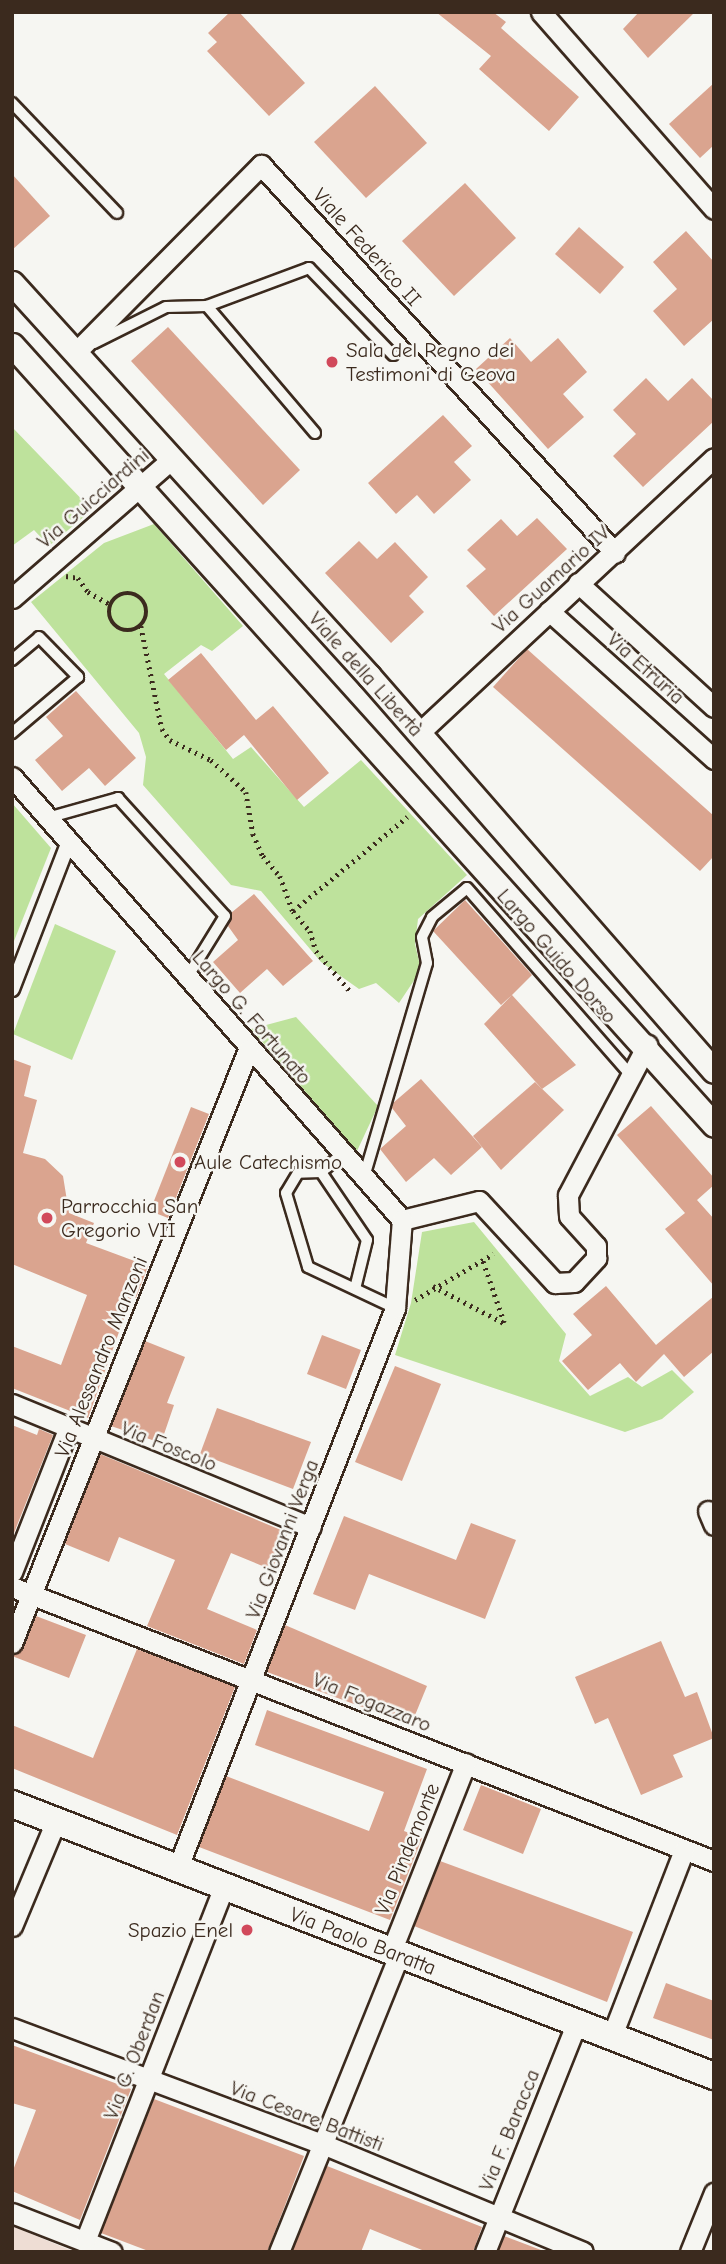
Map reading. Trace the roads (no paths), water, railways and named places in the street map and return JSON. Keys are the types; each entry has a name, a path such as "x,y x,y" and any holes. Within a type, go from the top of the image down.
{"main road":[{"name":"Via Paolo Baratta","path":"12,1804 576,2025 714,2076"}],"street":[{"path":"541,12 714,209"},
{"name":"Viale Federico II","path":"77,351 261,166 615,553"},
{"name":"Viale della Libertà","path":"12,283 77,351 419,733 714,1071"},
{"name":"Viale della Libertà","path":"12,345 142,485 647,1045 714,1125"},
{"name":"Via Guamario IV","path":"419,733 714,458"},
{"name":"Via Guicciardini","path":"12,598 172,459"},
{"name":"Via Etruria","path":"578,583 714,707"},
{"name":"Via Etruria","path":"549,611 714,759"},
{"name":"Largo G. Fortunato","path":"12,777 188,976 248,1050 402,1220"},
{"path":"12,989 69,841"},
{"path":"402,1220 480,1201 555,1283 574,1282 596,1258 596,1246 569,1216 568,1195 629,1073 647,1045"},
{"name":"Via Alessandro Manzoni","path":"12,1643 248,1050"},
{"name":"Via Giovanni Verga","path":"178,1867 312,1527 403,1306 402,1220"},
{"name":"Via Foscolo","path":"12,1404 92,1440 312,1527"},
{"path":"12,1572 68,1429"},
{"name":"Via Fogazzaro","path":"12,1587 714,1861"},
{"name":"Via Pindemonte","path":"279,2252 325,2145 466,1763"},
{"path":"12,1926 56,1821"},
{"path":"611,2038 684,1850"},
{"name":"Via G. Oberdan","path":"85,2241 224,1886"},
{"name":"Via F. Baracca","path":"485,2252 576,2025"},
{"name":"Via Cesare Battisti","path":"12,2028 325,2145 497,2219 583,2252"},
{"path":"690,2252 714,2193"},
{"path":"12,2213 112,2252"}],"lane":[{"path":"12,103 117,213"},
{"path":"77,351 166,307 207,306 309,268 393,355"},
{"path":"207,306 315,433"},
{"path":"12,660 39,637 78,677 12,733"},
{"path":"47,818 118,798 225,916 188,976"},
{"name":"Largo Guido Dorso","path":"364,1177 427,963 422,937 432,917 467,888 629,1073"},
{"path":"342,1154 321,1172 298,1173 286,1193 308,1267 355,1289 403,1306"},
{"path":"321,1172 367,1240 355,1289"}],"place":[{"name":"Sala del Regno dei Testimoni di Geova","path":"332,362"},
{"name":"Aule Catechismo","path":"180,1162"},
{"name":"Parrocchia San Gregorio VII","path":"47,1218"},
{"name":"Spazio Enel","path":"247,1930"}]}
